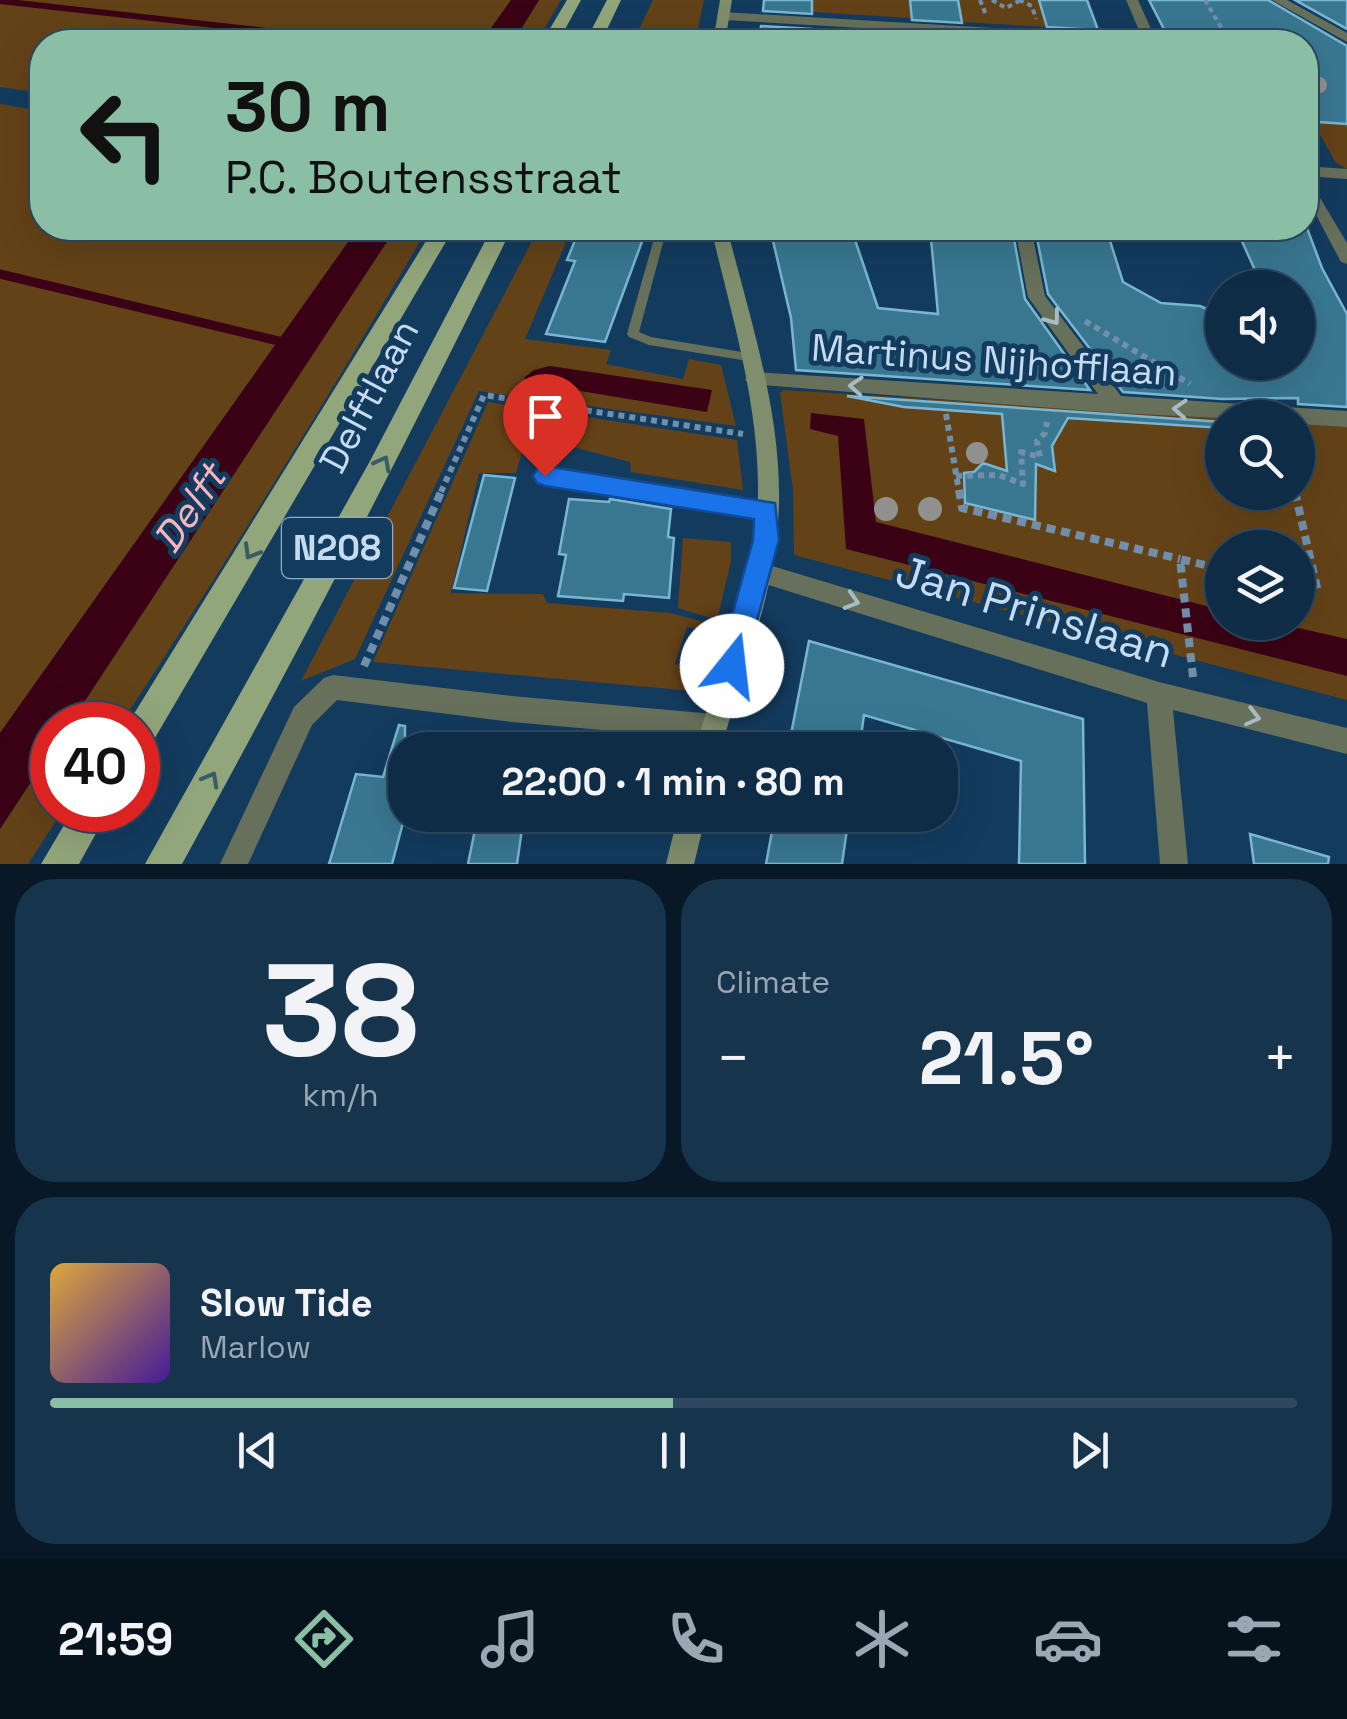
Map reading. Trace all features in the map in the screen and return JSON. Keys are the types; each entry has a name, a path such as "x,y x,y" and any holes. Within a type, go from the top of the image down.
{"main road":[{"path":"557,30 574,0"},
{"path":"599,30 614,0"},
{"name":"Delftlaan","path":"159,702 437,240"},
{"name":"Delftlaan","path":"163,864 410,411 496,240"},
{"path":"59,864 79,832"}],"street":[{"path":"721,30 726,0"},
{"path":"1132,0 1145,30"},
{"path":"1283,3 1308,0"},
{"path":"1283,3 1347,38"},
{"path":"724,16 953,30"},
{"path":"1318,172 1347,174"},
{"path":"1318,204 1347,258"},
{"path":"713,732 766,540 764,437 755,378 722,240"},
{"path":"1025,240 1037,297 1116,405"},
{"name":"Martinus Nijhofflaan","path":"755,378 1205,411"},
{"name":"Martinus Nijhofflaan","path":"1315,417 1347,419"},
{"path":"545,476 766,511"},
{"name":"Jan Prinslaan","path":"759,572 1159,694 1347,741"},
{"path":"234,864 303,716 333,687 660,732"},
{"path":"1159,694 1174,864"},
{"path":"680,864 688,832"}],"lane":[{"path":"659,240 633,334 648,341 748,356"}],"path":[{"path":"992,0 1006,8 1020,1"},
{"path":"1205,0 1223,30"},
{"path":"1084,320 1200,390 1205,400"},
{"path":"333,687 363,666 484,395 764,437"},
{"path":"963,415 946,414 962,508 1205,565"},
{"path":"1031,420 1066,422"},
{"path":"956,476 999,475 1023,484 1020,452 1040,457 1037,442 1046,434 1047,421"},
{"path":"1180,559 1194,664"}],"shaded area":[{"path":"0,0 511,0 490,30 30,30 30,91 0,87"},
{"path":"539,0 561,0 543,30 520,30"},
{"path":"653,0 704,0 698,30 639,30"},
{"path":"812,0 909,0 911,18 812,12"},
{"path":"958,0 1038,0 1047,27 962,22"},
{"path":"0,104 30,109 30,240 349,240 0,733"},
{"path":"1318,122 1347,124 1347,169 1336,163 1318,131"},
{"path":"388,240 421,240 353,354 135,702 84,702"},
{"path":"533,240 567,240 525,339 611,350 606,364 683,379 689,359 721,365 736,426 479,391 355,659 301,681"},
{"path":"783,390 1205,416 1205,510 1315,510 1315,423 1347,425 1347,700 794,555 793,490 780,393"},
{"path":"488,402 737,440 743,490 631,472 630,462 527,435 516,473 479,473 451,593 543,594 547,603 670,613 712,624 712,631 687,627 675,664 701,669 693,691 373,662"},
{"path":"683,538 731,542 731,561 717,620 678,608"},
{"path":"30,783 30,832 49,832 28,864 0,864 0,829"}],"water":[{"path":"511,0 539,0 520,30 490,30"},
{"name":"Delft","path":"349,240 388,240 84,702 30,702 30,783 0,829 0,733"},
{"path":"550,366 712,390 707,412 532,383 524,378 534,370"},
{"path":"811,413 864,419 876,522 1205,606 1205,640 1315,640 1315,632 1347,639 1347,676 846,549 838,436 810,429"}],"building":[{"path":"764,0 812,0 812,14 763,11"},
{"path":"910,0 958,0 962,23 912,20"},
{"path":"1039,0 1087,0 1098,30 1047,27"},
{"path":"1149,0 1268,0 1347,46 1347,124 1318,122 1318,30 1164,30"},
{"path":"1295,0 1347,0 1347,29"},
{"path":"761,26 811,29 811,30 760,30"},
{"path":"575,240 643,240 605,342 546,334 575,261 567,260"},
{"path":"773,240 855,240 878,308 938,314 931,240 1014,240 1025,299 1090,390 796,370 791,318"},
{"path":"1037,240 1110,240 1123,282 1161,303 1205,308 1205,380 1315,380 1315,270 1255,270 1241,240 1312,240 1347,314 1347,407 1315,405 1315,400 1298,398 1222,399 1123,392 1048,294"},
{"path":"847,396 1205,421 1205,427 1068,418 1052,446 1055,471 1036,464 1035,520 965,503 964,473 974,472 983,463 1007,471 1002,414 904,407"},
{"path":"484,475 515,478 487,591 454,588"},
{"path":"569,499 610,499 671,509 668,537 674,538 669,598 624,594 623,601 558,596 566,555 559,554"},
{"path":"809,641 1083,719 1085,864 1019,864 1021,761 958,743 958,732 922,732 864,715 862,732 791,732"},
{"path":"388,761 388,832 400,832 392,864 329,864 356,774 383,777"},
{"path":"475,832 522,832 517,864 468,864"},
{"path":"772,832 847,832 842,864 766,864"},
{"path":"1250,834 1329,857 1328,864 1254,864"}],"waterway":[{"path":"0,1 257,30"},
{"path":"0,274 291,344"}],"route":[{"path":"545,476 766,511 766,540 759,572 732,666"}]}
